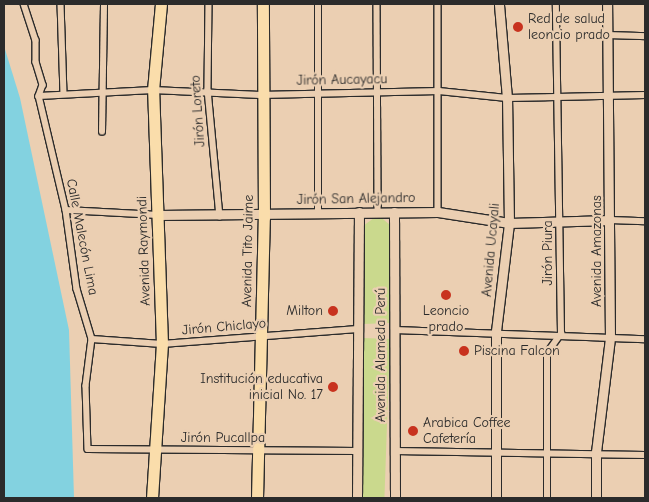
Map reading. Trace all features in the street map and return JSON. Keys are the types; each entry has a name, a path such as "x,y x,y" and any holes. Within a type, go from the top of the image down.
{"highway":[{"name":"Avenida Raymondi","path":"152,498 152,450 162,344 153,90 161,4"},
{"name":"Avenida Tito Jaime","path":"257,498 264,217 260,95 263,4"}],"street":[{"name":"Calle Malecón Lima","path":"24,4 36,40 36,62 43,85 39,96 66,210 77,289 92,339 86,386 88,448"},
{"path":"61,4 64,94"},
{"path":"102,132 104,4"},
{"name":"Jirón Loreto","path":"210,4 208,90 220,216"},
{"path":"318,4 318,212"},
{"path":"377,4 378,212"},
{"path":"438,4 438,212"},
{"name":"Avenida Ucayali","path":"496,498 496,331 509,223 507,98 499,4"},
{"name":"Jirón Piura","path":"556,4 561,219 561,334"},
{"name":"Avenida Amazonas","path":"596,498 596,452 610,338 611,98 610,35 607,4"},
{"path":"610,35 645,36"},
{"name":"Jirón Aucayacu","path":"39,96 153,90 208,90 260,95 318,91 439,91 507,98 611,98 645,95"},
{"name":"Jirón San Alejandro","path":"66,210 158,215 264,217 318,212 438,212 509,223 561,219 645,221"},
{"name":"Avenida Alameda Perú","path":"357,498 359,212"},
{"name":"Avenida Alameda Perú","path":"394,212 395,498"},
{"name":"Jirón Chiclayo","path":"92,339 162,344 357,330"},
{"path":"395,330 496,331 645,339"},
{"path":"547,498 547,353 561,334"},
{"name":"Jirón Pucallpa","path":"88,448 357,451"},
{"path":"395,451 596,452 645,455"}],"green space":[{"path":"378,215 390,225 389,323 364,324 363,226"},
{"path":"364,338 390,339 384,498 358,498"}],"water":[{"path":"4,46 20,98 69,330 74,498 4,498"}],"place":[{"name":"Red de salud leoncio prado","path":"518,27"},
{"name":"Leoncio prado","path":"446,295"},
{"name":"Milton","path":"333,311"},
{"name":"Piscina Falcon","path":"464,351"},
{"name":"Institución educativa inicial No. 17","path":"333,387"},
{"name":"Arabica Coffee Cafetería","path":"413,431"}]}
